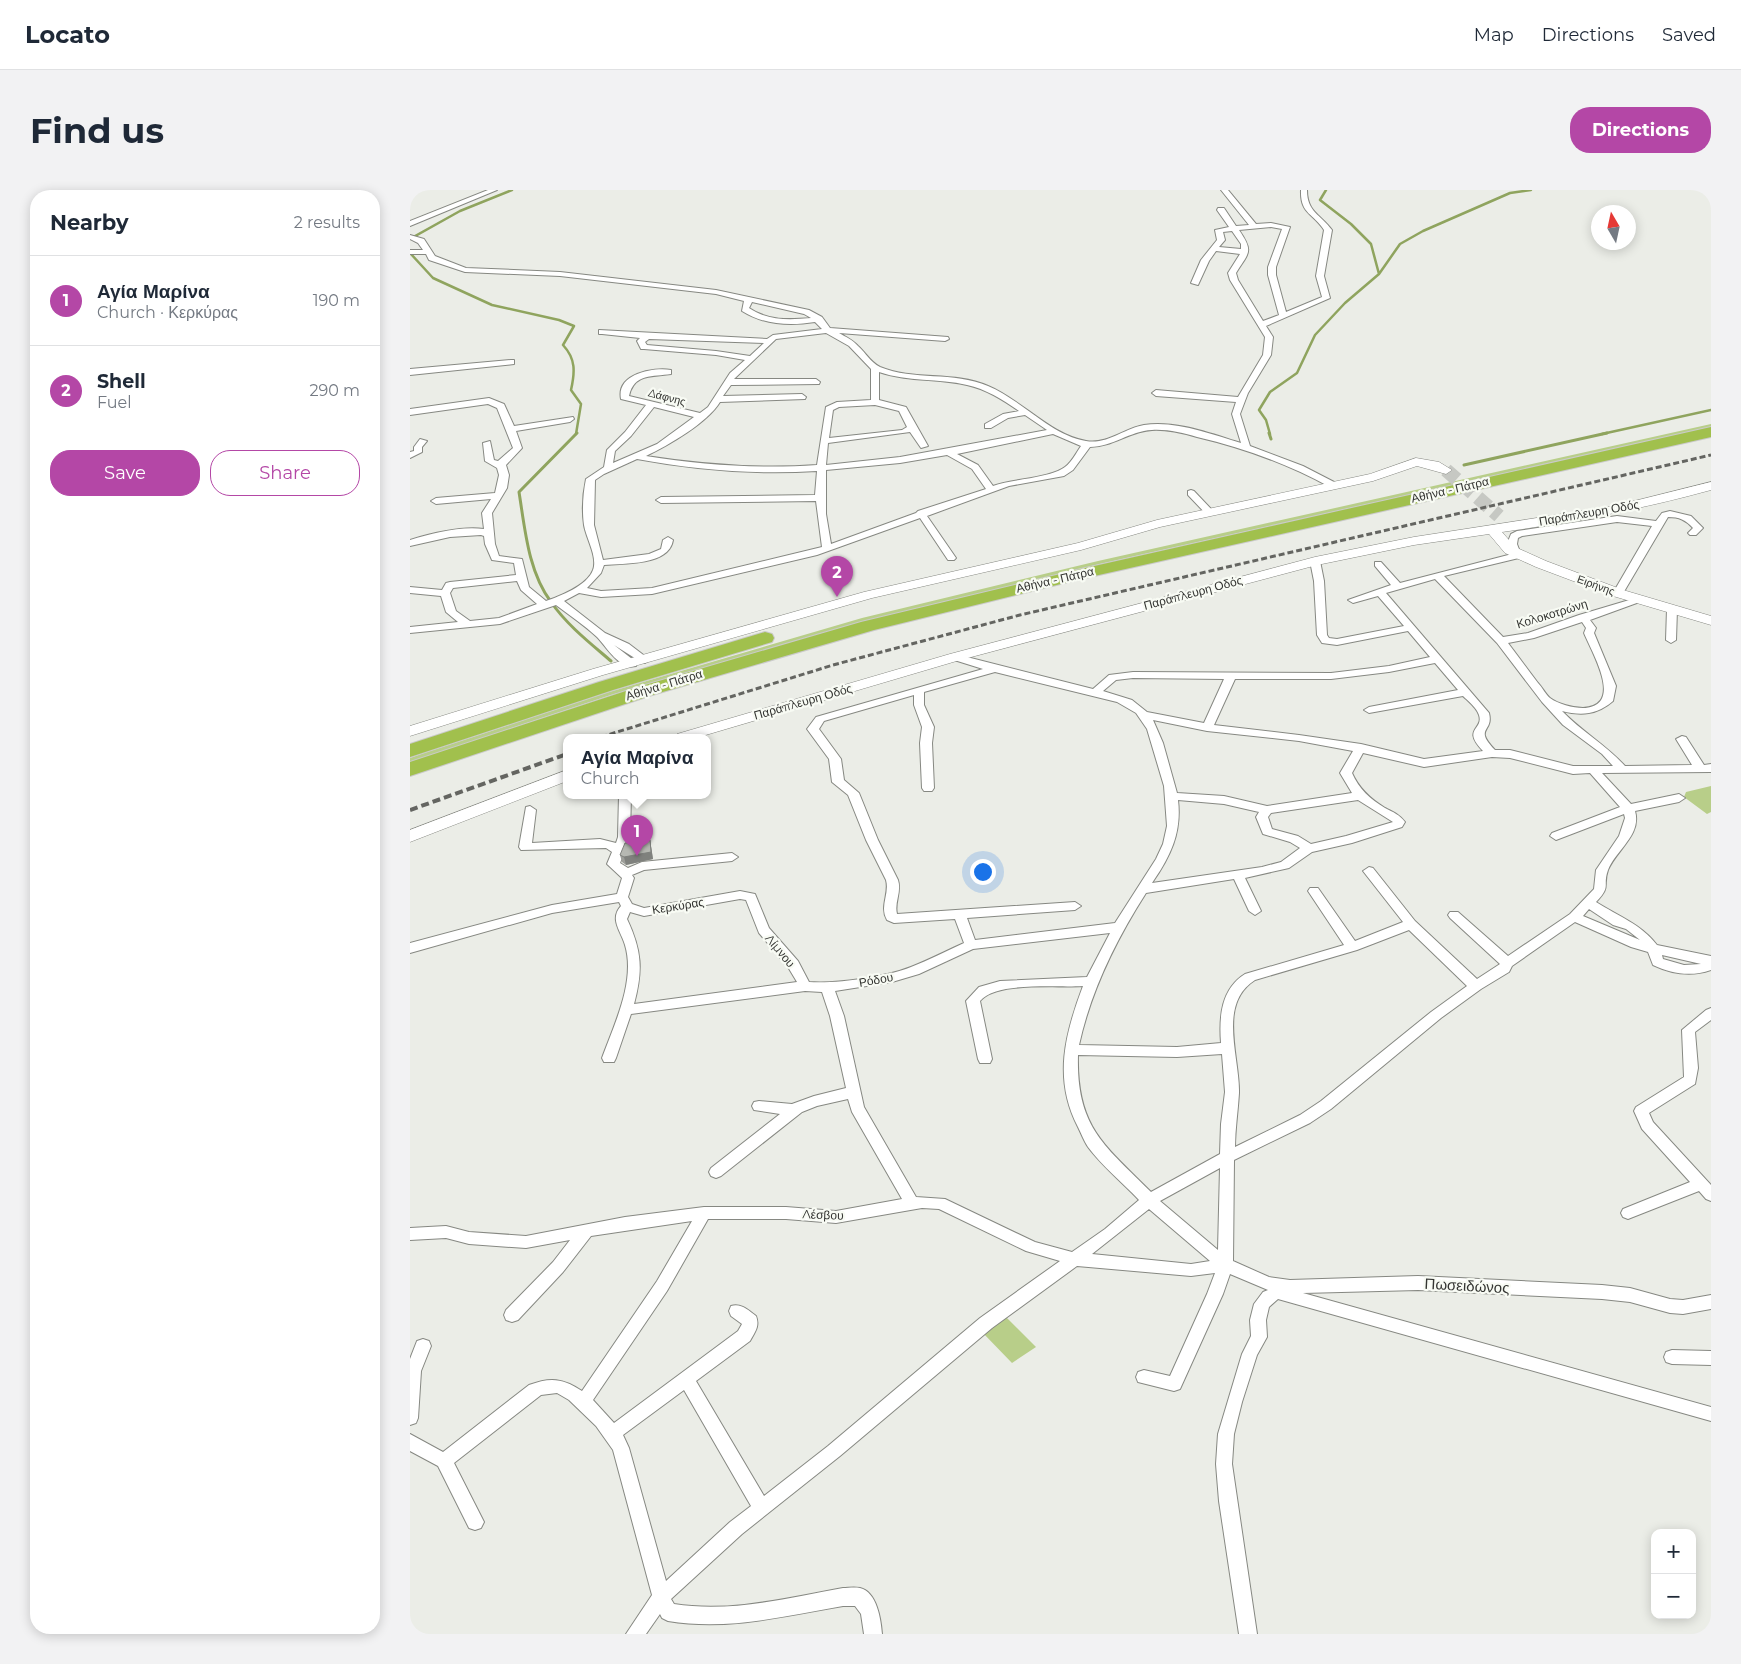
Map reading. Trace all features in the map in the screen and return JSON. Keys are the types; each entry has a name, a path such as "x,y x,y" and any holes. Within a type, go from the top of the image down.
{"highway":[{"name":"Αθήνα - Πάτρα","path":"410,751 632,678 876,608 1071,561 1711,419"},
{"name":"Αθήνα - Πάτρα","path":"410,769 642,692 852,630 1073,576 1711,432"}],"street":[{"path":"410,224 494,190"},
{"path":"1224,190 1254,226"},
{"path":"1262,325 1326,298 1320,276 1328,230 1303,203 1304,190"},
{"path":"1221,210 1243,238 1245,252 1232,274 1269,338 1269,351 1240,400 1236,414 1236,421 1246,446"},
{"path":"1195,283 1205,260 1221,240 1218,230 1254,226 1286,227 1272,267 1272,275 1283,315"},
{"path":"410,237 421,241 427,252 437,261 465,270 604,279 716,292 806,312 819,319 828,330 852,344 875,368 900,374 945,377 972,383 1005,398 1024,413 1056,431 1087,444 1107,442 1133,430 1151,427 1169,428 1246,446 1333,486"},
{"path":"1214,249 1245,252"},
{"path":"410,252 427,252"},
{"path":"749,299 745,309 766,319 786,322 819,319"},
{"path":"410,630 500,621 557,601 579,590 593,578 599,563 599,554 589,525 589,488 591,480 608,469 638,457 666,442 702,416 719,399 740,368 778,335 828,330 945,339"},
{"path":"602,332 647,336 769,341"},
{"path":"647,336 641,341 644,347 697,351 751,359"},
{"path":"410,372 511,362"},
{"path":"875,368 875,402"},
{"name":"Δάφνης","path":"668,372 640,374 625,391 624,397 702,416"},
{"path":"876,386 900,374"},
{"path":"729,382 816,382"},
{"path":"1156,393 1240,400"},
{"path":"719,399 802,397"},
{"path":"410,412 489,402 501,406 512,429 518,448 501,466"},
{"path":"827,549 822,530 820,468 830,406 875,402 902,409 924,446"},
{"path":"608,469 611,450 628,434 652,404"},
{"path":"988,426 1006,416 1024,413"},
{"path":"512,429 570,419"},
{"path":"824,441 904,432 912,428"},
{"path":"638,457 712,468 820,468 950,453 1056,431"},
{"path":"410,455 418,452 418,447 424,441"},
{"path":"487,443 491,463 501,466"},
{"path":"579,590 601,594 652,591 827,549 921,513 992,491 1011,483 1061,474 1070,468 1087,444"},
{"path":"950,453 975,467 992,491"},
{"path":"414,728 490,704 869,595 1081,546 1144,527 1373,477 1416,462 1435,464 1446,470"},
{"path":"501,466 504,482 500,495 487,513 489,534 495,558 519,561 521,578 525,588 544,605"},
{"name":"Παράπλευρη Οδός","path":"693,734 955,657 1315,561 1366,550 1655,502 1711,486"},
{"path":"1191,493 1210,513"},
{"path":"436,501 500,495"},
{"path":"662,500 820,498"},
{"path":"921,513 951,558"},
{"path":"1618,593 1665,515 1676,514 1696,525 1698,528 1694,533"},
{"path":"1498,516 1510,526"},
{"path":"1353,600 1437,575 1518,554 1512,544 1514,536 1520,533 1617,518 1658,524"},
{"name":"Ειρήνης","path":"1492,529 1508,548 1518,554 1618,593 1711,621"},
{"path":"410,542 468,531 481,531 489,534"},
{"path":"599,563 658,555 667,547 668,540"},
{"path":"1315,561 1320,581 1322,635 1326,641 1345,641 1410,628"},
{"path":"1378,564 1398,587"},
{"path":"1437,575 1501,642 1546,700 1567,723 1592,740 1623,770"},
{"path":"469,625 451,612 445,593 450,585 521,578"},
{"path":"410,590 445,593"},
{"path":"1380,592 1484,713 1485,718 1478,734 1480,740 1492,753"},
{"name":"Κολοκοτρώνη","path":"1501,642 1530,636 1583,617 1640,600"},
{"path":"557,601 601,636 613,651 639,662"},
{"path":"1671,640 1672,608"},
{"path":"1546,700 1581,712 1598,708 1609,699 1610,686 1589,633 1591,628 1583,617"},
{"path":"955,657 992,669 1124,701 1145,715 1207,728 1299,738 1361,748 1424,763 1492,753 1510,754 1573,770 1705,768"},
{"path":"1094,694 1105,682 1113,677 1121,676 1185,674 1231,676 1351,675 1437,659"},
{"path":"992,669 820,719 813,729 831,750 836,763 838,782 853,793 872,840 892,880 894,887 889,907 891,917 903,920 1075,906"},
{"path":"1207,728 1231,676"},
{"path":"919,690 919,705 928,727 928,788"},
{"path":"1369,710 1465,692"},
{"name":"Πωσειδώνος","path":"1145,715 1155,733 1171,796 1172,825 1168,846 1163,858 1142,889 1091,981 1084,996 1070,1050 1069,1078 1072,1094 1086,1133 1100,1151 1149,1200 1225,1264 1283,1289 1418,1283 1630,1295 1670,1306 1683,1307 1711,1302"},
{"path":"1682,739 1705,768"},
{"path":"1142,889 1238,875 1285,865 1308,849 1348,840 1398,824 1397,819 1354,791 1346,773 1361,748"},
{"path":"635,1634 660,1598 736,1528 834,1451 986,1323 1076,1259 1149,1200 1229,1156 1305,1119 1326,1105 1436,1015 1476,986 1504,969 1506,963 1574,917 1600,890 1602,870 1628,829 1631,818 1628,808 1594,771"},
{"path":"410,836 563,777"},
{"path":"1171,796 1224,800 1267,810 1360,796"},
{"path":"1556,836 1628,808 1679,798"},
{"path":"609,1058 626,1010 634,955 621,919 628,878 626,873 613,864 617,850 624,837 625,799"},
{"path":"530,810 524,843 528,848 600,843 609,844 617,850"},
{"path":"1267,810 1262,817 1267,831 1275,835 1298,839 1308,849"},
{"path":"626,873 642,866 732,857"},
{"path":"1369,870 1411,924 1456,970 1476,986"},
{"path":"1238,875 1255,911"},
{"path":"1314,891 1352,947"},
{"name":"Κερκύρας","path":"410,948 552,909 625,902 644,912 740,895"},
{"name":"Λίμνου","path":"740,895 751,897 763,930 793,964 805,986"},
{"path":"1588,903 1617,922 1630,926 1644,937 1653,949"},
{"path":"1454,914 1506,963"},
{"path":"960,916 971,945"},
{"path":"1574,917 1636,944 1711,962"},
{"path":"1144,1377 1174,1384 1215,1294 1225,1264 1229,1156 1228,1124 1232,1092 1228,1008 1233,994 1242,982 1250,977 1352,947 1411,924"},
{"name":"Ρόδου","path":"626,1010 805,986 827,988 892,977 914,971 971,945 1120,927"},
{"path":"985,1059 973,1000 986,988 1091,981"},
{"path":"827,988 837,1016 857,1108 910,1202"},
{"path":"1628,1213 1706,1190 1647,1125 1641,1111 1690,1080 1692,1071 1687,1040 1689,1030 1711,1013"},
{"path":"1070,1050 1177,1052 1229,1048"},
{"path":"716,1172 793,1110 814,1101 853,1092"},
{"path":"759,1106 793,1110"},
{"name":"Λέσβου","path":"410,1235 446,1232 469,1238 526,1242 625,1223 704,1214 786,1213 836,1217 852,1216 910,1202 940,1203 1031,1247 1076,1259 1191,1270 1225,1264"},
{"path":"583,1402 666,1278 704,1214"},
{"path":"512,1315 558,1267 586,1231"},
{"path":"1248,1634 1228,1501 1224,1464 1226,1434 1234,1402 1250,1354 1259,1336 1258,1320 1262,1304 1283,1289 1711,1414"},
{"path":"613,1433 744,1336 750,1327 750,1321 737,1310"},
{"path":"410,1418 413,1371 423,1346"},
{"path":"1672,1357 1711,1358"},
{"path":"686,1379 762,1508"},
{"path":"444,1461 535,1390 545,1386 559,1387 583,1402 613,1433 621,1448 660,1598 668,1612 703,1617 736,1615 843,1597 859,1597 866,1603 872,1615 873,1634"},
{"path":"410,1442 423,1451 444,1461 475,1522"}],"green space":[{"path":"1711,424 1711,427 1100,564 865,621 611,695 410,762 410,758 421,754 609,692 862,618 1098,561"},
{"path":"1711,786 1711,812 1707,814 1684,797 1686,792"},
{"path":"1003,1314 1036,1347 1012,1363 981,1331"}],"building":[{"path":"650,840 651,852 624,857 620,855 625,843"}],"waterway":[{"path":"410,239 460,211 512,190"},
{"path":"1326,190 1320,200 1351,224 1371,244 1379,274"},
{"path":"1379,274 1400,244 1423,231 1510,193 1531,190"},
{"path":"410,253 433,278 492,305 559,320 574,326 563,345 570,355 573,366 571,390 581,404 576,434"},
{"path":"1270,434 1266,420 1259,410 1270,392 1297,373 1315,335 1345,303 1379,274"},
{"path":"1602,434 1711,410"},
{"path":"577,433 519,492 532,563 543,590 564,618 611,661"},
{"path":"1269,433 1271,439"},
{"path":"1464,465 1607,433"}],"tunnel":[{"path":"1446,470 1499,516"}],"railway":[{"path":"611,734 833,665 1020,615 1711,455"},
{"path":"410,810 563,755"}],"place":[{"name":"Shell","path":"837,597"},
{"name":"Αγία Μαρίνα","path":"637,856"}]}
